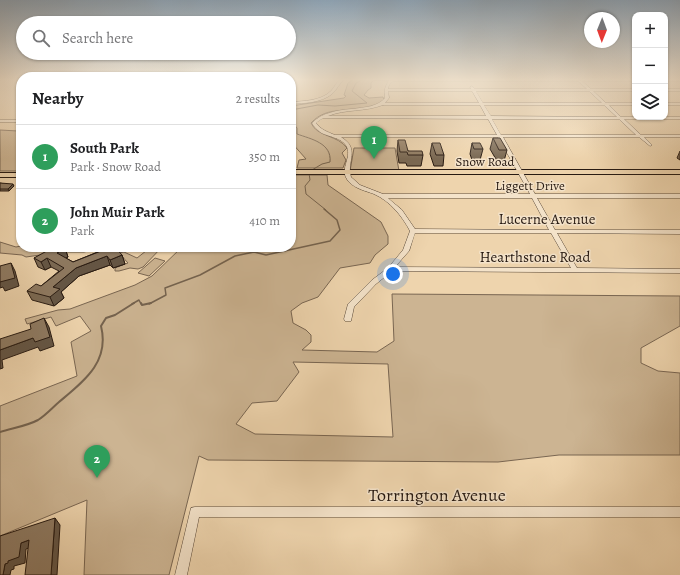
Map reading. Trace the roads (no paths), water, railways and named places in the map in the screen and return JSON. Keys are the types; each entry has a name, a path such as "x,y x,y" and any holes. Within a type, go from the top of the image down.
{"main road":[{"name":"Snow Road","path":"296,172 680,172"},
{"path":"0,175 16,175"}],"street":[{"path":"348,319 351,306 374,282 390,270 406,252 413,231 404,215 380,196 354,183 349,178 346,172 350,148 347,143 322,132 316,128 314,123 319,117 337,111 377,106"},
{"path":"483,106 575,270"},
{"path":"608,106 650,145"},
{"path":"319,117 680,118"},
{"path":"0,121 16,121"},
{"path":"334,136 680,136"},
{"name":"Liggett Drive","path":"380,196 680,196"},
{"name":"Lucerne Avenue","path":"413,231 680,232"},
{"name":"Hearthstone Road","path":"390,270 680,271"},
{"name":"Torrington Avenue","path":"181,575 195,512 680,512"}],"waterway":[{"path":"296,109 313,106"},
{"path":"332,106 337,106"},
{"path":"296,127 297,134 320,143 328,150 330,162 322,164 312,170"},
{"path":"309,173 310,180 305,186 306,194 326,210"},
{"path":"296,248 330,241 340,230 337,220 324,209"},
{"path":"151,303 166,295 165,288 200,275 235,256 254,252"},
{"path":"254,252 266,255 280,252"},
{"path":"132,304 139,300 141,304"},
{"path":"0,432 38,420 86,378 93,370 102,350 103,339 101,326 106,318 115,315 134,303"},
{"path":"141,303 142,305 151,303"}],"place":[{"name":"South Park","path":"374,159"},
{"name":"John Muir Park","path":"97,478"}]}
